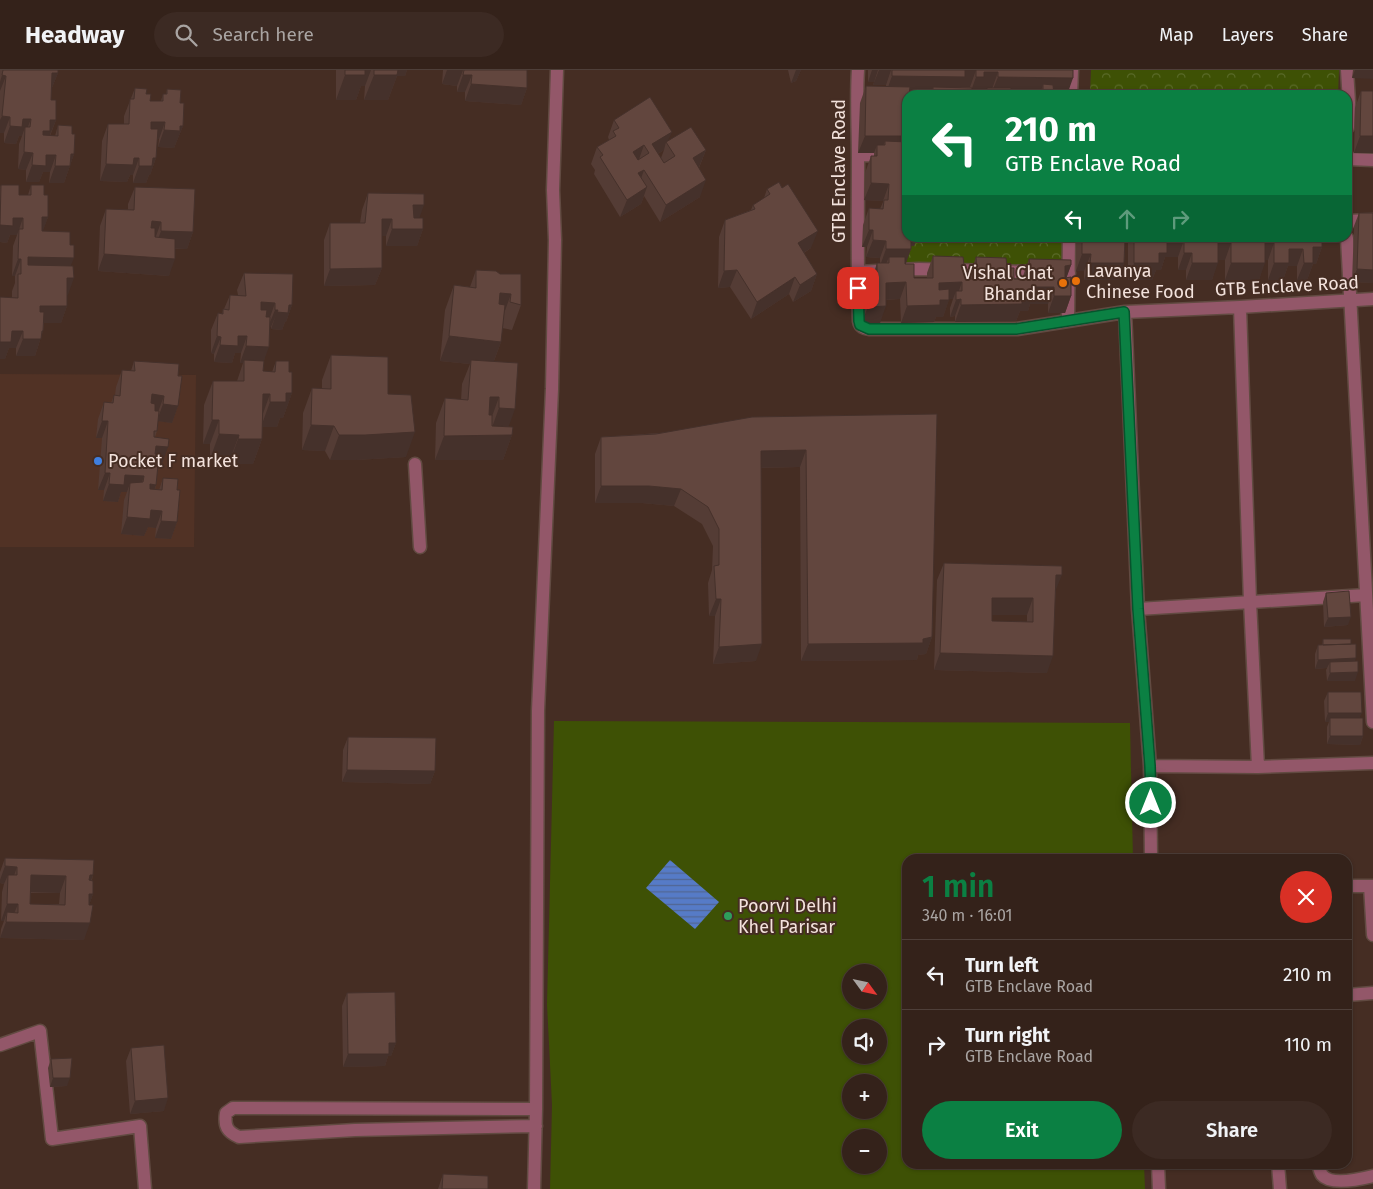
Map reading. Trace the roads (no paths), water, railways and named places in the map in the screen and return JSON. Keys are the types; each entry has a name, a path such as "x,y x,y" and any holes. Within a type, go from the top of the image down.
{"street":[{"path":"534,1189 538,712 552,389 555,240 553,190 557,70"},
{"name":"GTB Enclave Road","path":"858,70 856,95 858,155 857,272 860,325 869,329 1016,329 1124,312 1373,299"},
{"path":"1071,90 1072,70"},
{"path":"1348,70 1349,90"},
{"path":"856,95 873,96"},
{"path":"1352,102 1365,102"},
{"path":"858,155 902,156"},
{"path":"1352,159 1373,160"},
{"path":"1352,220 1373,220"},
{"path":"1068,320 1069,242"},
{"path":"1347,242 1367,478 1366,595 1373,722"},
{"path":"857,272 919,269 1069,272"},
{"path":"1240,307 1250,601 1258,767"},
{"path":"1124,312 1138,609 1150,766 1151,854"},
{"path":"415,464 420,547"},
{"path":"1138,609 1366,595"},
{"path":"1150,766 1258,767 1373,763"},
{"path":"1352,886 1372,886 1373,935"},
{"path":"1352,994 1373,993"},
{"path":"0,1045 40,1031 52,1139 140,1126 145,1189"},
{"path":"536,1109 234,1108 226,1113 224,1123 229,1132 239,1137 355,1130 536,1126"},
{"path":"1158,1169 1159,1189"},
{"path":"1278,1169 1280,1189"},
{"path":"1320,1169 1323,1176 1329,1180 1341,1182 1373,1176"}],"water":[{"path":"670,860 719,902 695,929 646,888"}],"place":[{"name":"Lavanya Chinese Food","path":"1076,281"},
{"name":"Vishal Chat Bhandar","path":"1063,283"},
{"name":"Pocket F market","path":"98,461"},
{"name":"Poorvi Delhi Khel Parisar","path":"728,916"}]}
